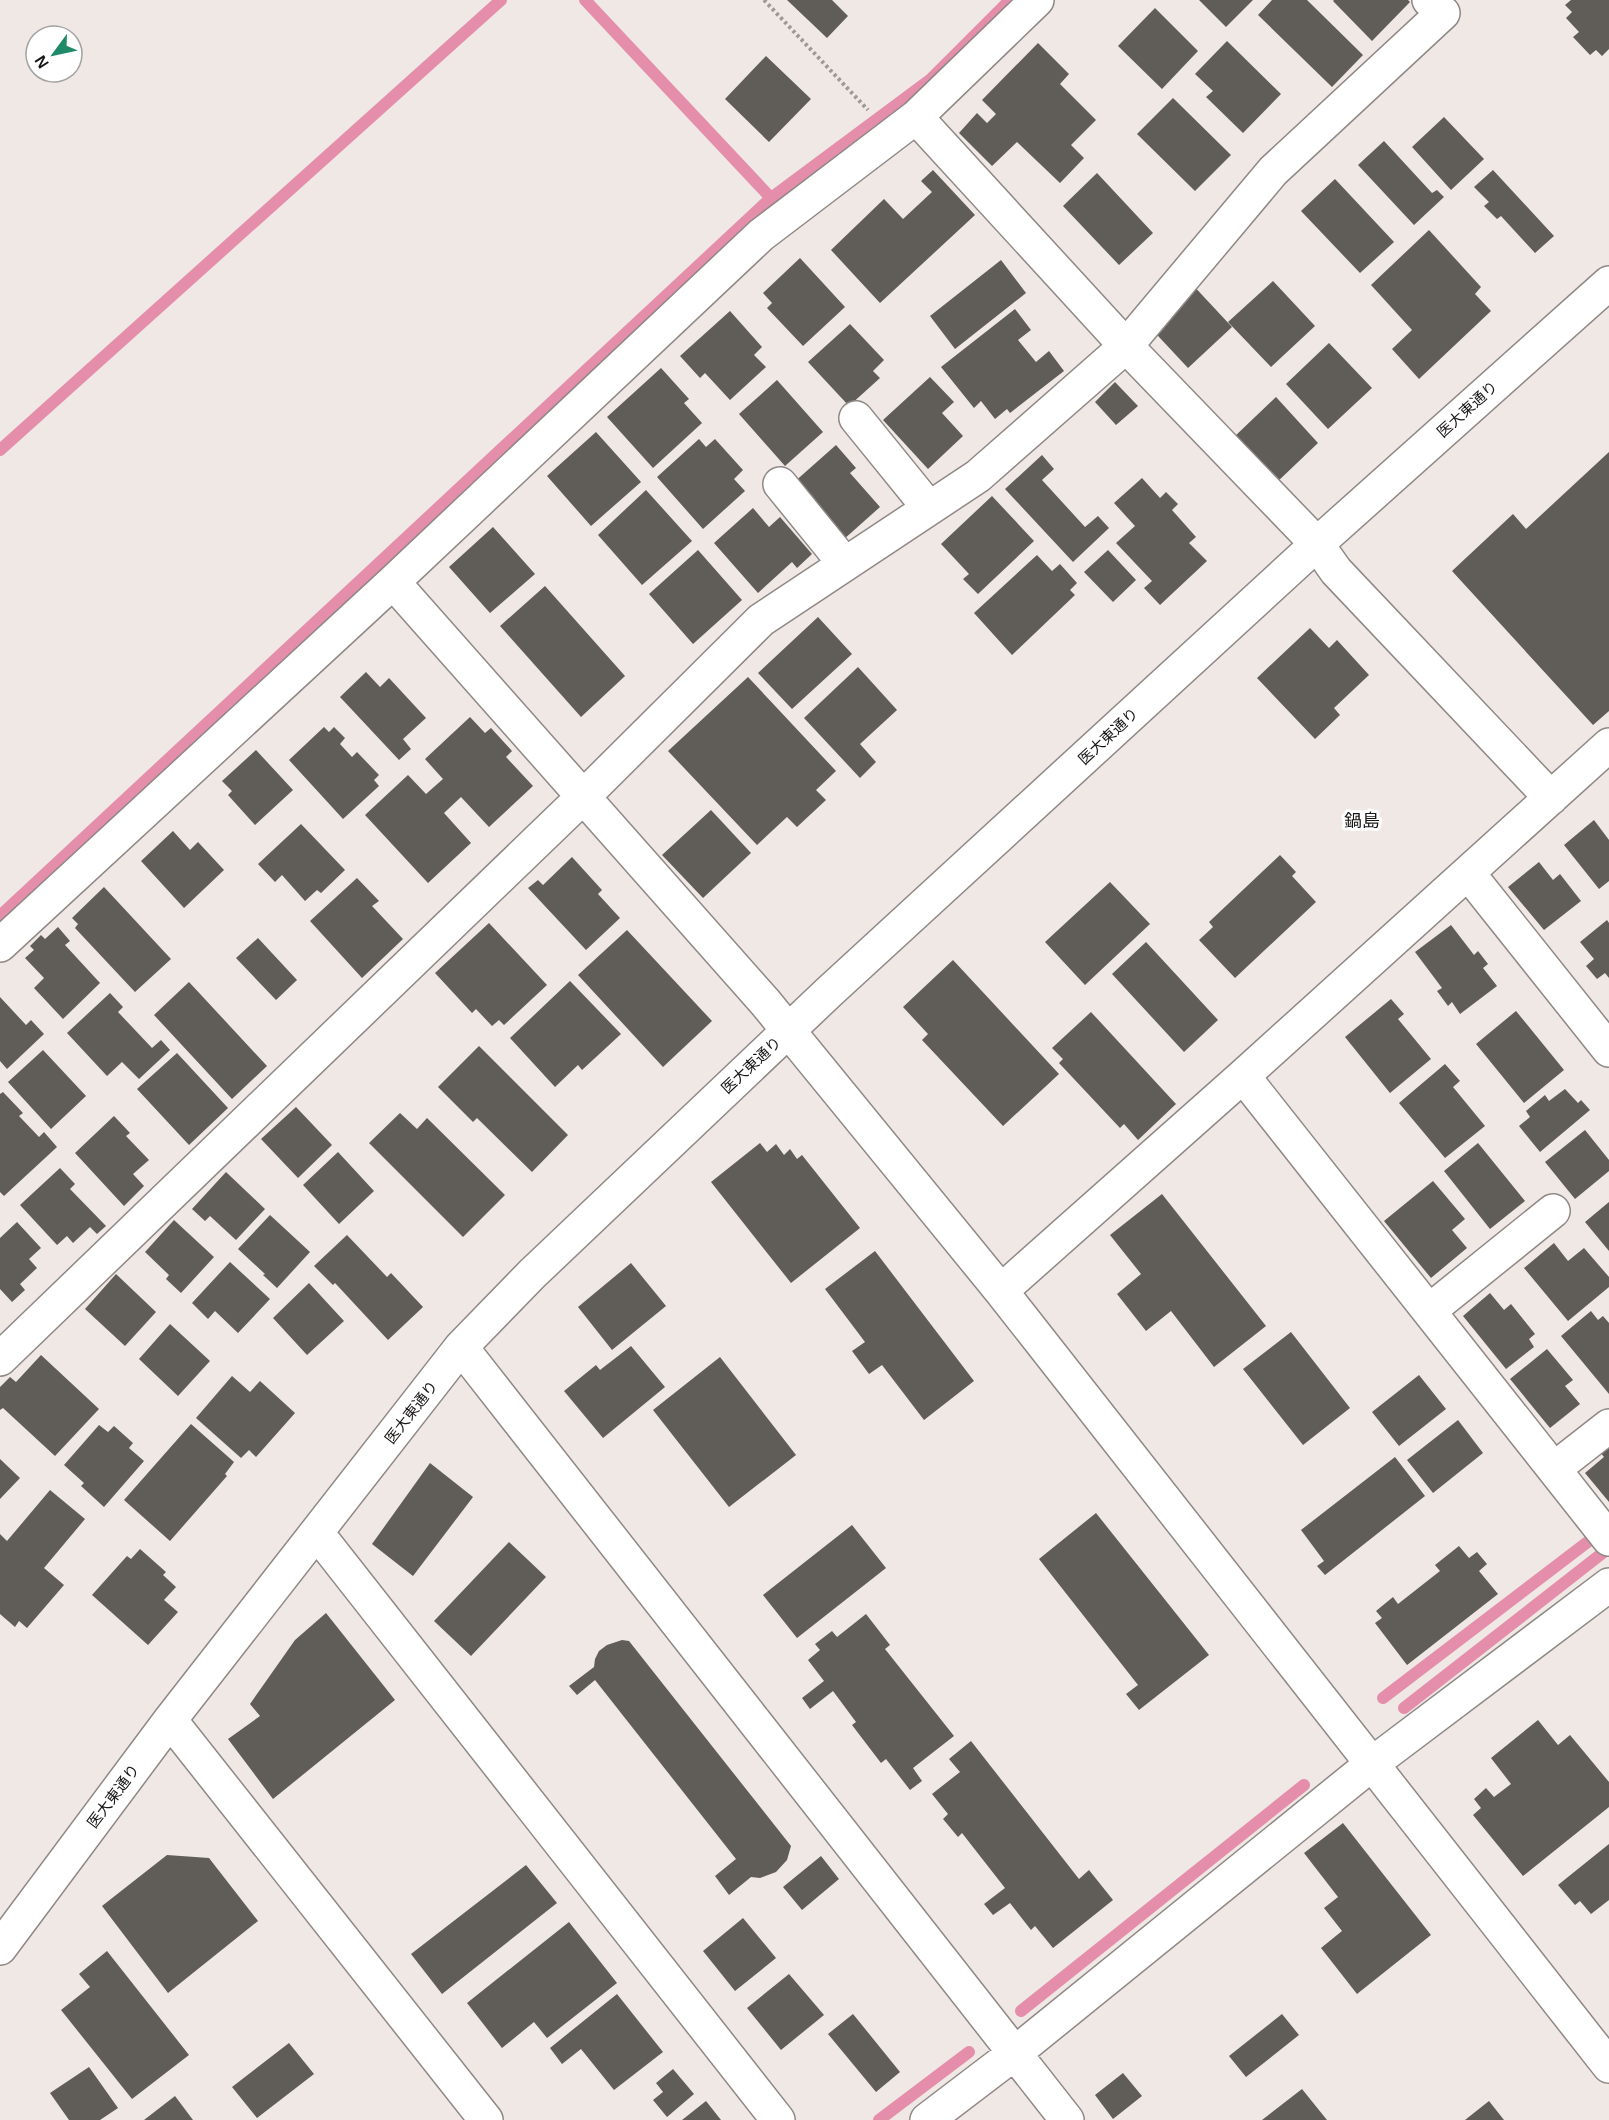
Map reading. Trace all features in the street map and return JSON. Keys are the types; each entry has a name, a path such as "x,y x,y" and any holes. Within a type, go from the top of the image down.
{"street":[{"path":"0,945 393,582 761,235 916,117 1037,0"},
{"path":"0,1359 584,796 761,620 978,476 1126,346 1273,171 1443,13 1429,0"},
{"path":"916,117 1126,346 1317,544 1336,571 1551,798"},
{"name":"医大東通り","path":"0,1948 170,1720 461,1347 532,1274 788,1030 1317,544 1609,283"},
{"path":"855,418 929,508"},
{"path":"780,484 845,564"},
{"path":"393,582 788,1030 1000,1291 1609,2066"},
{"path":"1000,1291 1243,1076 1609,745"},
{"path":"1468,873 1605,1037"},
{"path":"1243,1076 1601,1529"},
{"path":"1429,1311 1553,1211"},
{"path":"461,1347 1067,2120"},
{"path":"1554,1469 1609,1426"},
{"path":"317,1533 778,2120"},
{"path":"927,2120 1015,2053 1373,1763 1609,1585"},
{"path":"170,1720 486,2120"}],"path":[{"path":"764,0 864,106"}],"building":[{"path":"787,0 832,0 848,16 827,38"},
{"path":"1199,0 1253,0 1226,27"},
{"path":"1272,0 1307,0 1363,55 1332,87 1258,15"},
{"path":"1334,0 1408,0 1410,2 1372,41"},
{"path":"1571,0 1609,0 1609,49 1602,56 1596,50 1590,55 1573,37 1579,32 1566,18 1572,12 1565,5"},
{"path":"1155,8 1198,51 1162,89 1118,46"},
{"path":"1227,41 1281,94 1243,133 1206,97 1213,91 1195,74"},
{"path":"1038,43 1069,74 1060,84 1096,120 1071,145 1084,158 1060,183 1017,142 992,166 959,133 977,113 987,123 996,114 982,100"},
{"path":"766,56 811,99 769,142 725,99"},
{"path":"1173,98 1231,155 1195,191 1137,134"},
{"path":"1444,117 1484,159 1451,190 1412,147"},
{"path":"1384,141 1432,193 1437,190 1444,197 1414,225 1358,165"},
{"path":"933,170 975,215 880,303 831,250 884,199 903,219 932,192 921,181"},
{"path":"1493,170 1554,236 1535,253 1501,216 1497,219 1484,206 1489,202 1474,187"},
{"path":"1097,173 1153,233 1119,265 1063,206"},
{"path":"1335,179 1394,242 1360,273 1301,211"},
{"path":"1429,230 1481,287 1475,294 1491,311 1419,379 1392,349 1412,330 1371,285"},
{"path":"800,258 845,307 803,346 767,308 772,303 763,293"},
{"path":"1001,260 1026,293 955,349 930,316"},
{"path":"1273,281 1315,326 1271,367 1228,322"},
{"path":"1190,282 1232,327 1188,368 1146,323"},
{"path":"1015,309 1031,330 1018,340 1036,362 1049,351 1064,371 1010,413 1007,409 995,419 981,401 974,408 941,367"},
{"path":"730,311 762,347 754,355 766,367 730,400 705,373 700,378 680,356"},
{"path":"850,324 884,360 873,371 880,378 849,406 808,362"},
{"path":"1329,343 1372,388 1328,429 1286,384"},
{"path":"661,368 689,399 684,403 702,423 653,468 607,417"},
{"path":"930,377 954,402 942,413 963,436 928,469 883,420"},
{"path":"777,380 823,432 785,466 739,414"},
{"path":"1115,382 1138,406 1116,425 1095,402"},
{"path":"1276,397 1318,443 1275,484 1233,438"},
{"path":"596,432 641,482 591,526 547,476"},
{"path":"699,439 706,447 715,439 743,470 734,479 745,491 703,529 657,477"},
{"path":"836,445 856,468 850,473 880,507 843,540 792,484"},
{"path":"1609,452 1609,711 1593,725 1452,571 1513,514 1526,529"},
{"path":"1042,455 1054,469 1042,480 1085,527 1098,516 1109,528 1073,562 1005,489"},
{"path":"1142,478 1160,498 1166,492 1178,504 1172,510 1196,537 1189,543 1207,561 1160,605 1144,588 1152,581 1116,543 1135,526 1114,503"},
{"path":"646,490 692,541 642,585 598,535"},
{"path":"992,496 1034,541 978,594 963,579 969,574 941,544"},
{"path":"753,508 769,527 780,517 812,554 797,568 792,562 758,593 714,543"},
{"path":"493,527 535,574 490,613 449,567"},
{"path":"698,550 742,600 693,644 649,594"},
{"path":"1108,550 1136,580 1113,602 1084,572"},
{"path":"1037,555 1052,571 1060,564 1077,583 1070,590 1075,595 1012,655 974,613"},
{"path":"545,586 625,676 581,717 500,626"},
{"path":"818,617 852,654 792,709 758,673"},
{"path":"1310,628 1329,648 1337,640 1369,675 1334,708 1340,715 1315,739 1257,678"},
{"path":"858,667 897,710 860,744 876,762 860,778 804,718"},
{"path":"366,672 380,687 389,678 426,718 403,739 411,749 399,760 340,697"},
{"path":"748,677 836,771 816,790 826,800 797,827 787,817 757,845 668,751"},
{"path":"470,717 485,733 491,728 512,751 506,757 533,786 489,827 461,797 444,813 471,843 428,883 365,815 408,775 426,794 443,779 425,759"},
{"path":"324,727 329,732 334,727 345,738 340,744 352,757 357,752 379,775 374,780 379,786 343,819 289,760"},
{"path":"256,750 293,790 255,825 228,795 232,791 222,781"},
{"path":"711,810 751,853 703,898 662,855"},
{"path":"1594,820 1609,840 1609,881 1599,889 1564,845"},
{"path":"301,824 345,870 321,893 317,890 305,901 282,875 275,882 258,864"},
{"path":"173,831 190,850 198,842 224,870 184,908 141,861"},
{"path":"1280,855 1296,872 1292,876 1316,902 1235,978 1199,940 1213,927 1209,922"},
{"path":"572,857 602,890 598,894 620,918 586,950 528,888 538,880 543,885"},
{"path":"1539,862 1553,880 1560,874 1581,901 1544,930 1508,887"},
{"path":"357,878 379,901 372,906 403,939 362,978 310,921"},
{"path":"1110,882 1150,924 1085,985 1045,942"},
{"path":"104,887 171,959 135,992 75,928 78,924 72,918"},
{"path":"1607,920 1609,923 1609,978 1605,973 1597,979 1586,966 1594,959 1580,942"},
{"path":"489,923 547,985 504,1025 499,1020 492,1026 476,1009 472,1013 435,973"},
{"path":"1451,925 1474,955 1478,951 1488,964 1483,968 1497,986 1460,1014 1452,1002 1448,1006 1437,991 1442,988 1415,952"},
{"path":"58,927 70,941 65,945 100,983 63,1019 34,988 44,978 25,958 34,950 30,946 41,935 45,939"},
{"path":"627,930 712,1021 663,1067 578,975"},
{"path":"258,938 297,980 276,1000 236,958"},
{"path":"1146,942 1218,1020 1184,1052 1112,974"},
{"path":"953,960 1059,1074 1003,1126 922,1040 928,1034 903,1007"},
{"path":"570,981 621,1034 582,1070 578,1065 555,1087 510,1038"},
{"path":"189,982 267,1066 232,1099 154,1015"},
{"path":"110,993 123,1007 118,1012 152,1048 161,1040 170,1050 139,1079 122,1062 107,1076 67,1033"},
{"path":"0,997 26,1025 31,1020 44,1034 7,1069 0,1061"},
{"path":"1391,999 1404,1014 1398,1019 1431,1059 1390,1093 1345,1037"},
{"path":"1516,1011 1564,1070 1524,1103 1476,1044"},
{"path":"1091,1012 1176,1104 1138,1140 1124,1124 1120,1128 1059,1063 1063,1059 1052,1048"},
{"path":"479,1046 568,1135 532,1172 477,1118 473,1122 438,1087"},
{"path":"43,1050 86,1096 51,1129 8,1082"},
{"path":"177,1053 228,1108 189,1145 137,1089"},
{"path":"1445,1064 1460,1081 1453,1087 1485,1126 1445,1158 1399,1103"},
{"path":"1565,1089 1578,1103 1581,1100 1590,1110 1540,1152 1519,1126 1530,1117 1526,1111 1545,1095 1549,1101"},
{"path":"3,1092 23,1113 19,1116 39,1137 44,1132 57,1147 4,1196 0,1192 0,1094"},
{"path":"296,1107 332,1145 298,1178 261,1139"},
{"path":"400,1113 417,1129 427,1118 505,1195 463,1237 369,1143"},
{"path":"114,1116 130,1133 126,1136 149,1160 133,1174 144,1186 124,1206 75,1153"},
{"path":"1585,1130 1609,1160 1609,1171 1575,1199 1545,1162"},
{"path":"760,1143 767,1152 776,1144 784,1155 790,1149 797,1159 802,1155 860,1228 791,1283 711,1182"},
{"path":"1478,1143 1525,1201 1490,1229 1444,1171"},
{"path":"338,1152 374,1191 339,1224 303,1185"},
{"path":"60,1168 75,1184 70,1189 106,1226 97,1234 90,1227 73,1243 67,1236 57,1245 20,1205"},
{"path":"226,1172 265,1209 236,1240 210,1216 205,1221 192,1209"},
{"path":"1433,1181 1465,1219 1452,1230 1467,1248 1431,1278 1384,1221"},
{"path":"1162,1194 1266,1326 1214,1367 1171,1311 1146,1331 1117,1294 1141,1274 1110,1235"},
{"path":"1609,1202 1609,1251 1585,1222"},
{"path":"270,1215 310,1252 277,1288 238,1249"},
{"path":"174,1220 214,1257 181,1293 166,1279 169,1275 145,1252"},
{"path":"17,1222 41,1248 29,1259 37,1268 20,1284 25,1290 12,1302 0,1289 0,1238"},
{"path":"347,1235 387,1277 391,1273 423,1307 388,1340 335,1283 333,1285 314,1266"},
{"path":"1554,1243 1568,1261 1584,1248 1609,1277 1609,1287 1568,1321 1524,1268"},
{"path":"875,1251 974,1381 924,1420 882,1365 869,1374 852,1351 865,1342 825,1289"},
{"path":"230,1262 270,1299 238,1333 215,1311 208,1319 192,1303"},
{"path":"631,1263 666,1306 612,1350 578,1307"},
{"path":"116,1274 156,1312 125,1346 85,1309"},
{"path":"309,1283 344,1321 307,1355 273,1318"},
{"path":"1490,1293 1504,1310 1511,1304 1535,1334 1529,1339 1534,1347 1506,1369 1463,1316"},
{"path":"1591,1311 1598,1320 1603,1316 1609,1323 1609,1394 1561,1336"},
{"path":"170,1324 210,1361 178,1396 139,1359"},
{"path":"1291,1332 1350,1408 1303,1445 1243,1369"},
{"path":"631,1346 665,1387 603,1438 564,1391 596,1365 600,1370"},
{"path":"1547,1349 1573,1380 1565,1386 1580,1404 1550,1428 1510,1379"},
{"path":"41,1355 99,1409 55,1456 3,1408 0,1410 0,1387 10,1377 16,1382"},
{"path":"720,1357 796,1455 729,1507 653,1410"},
{"path":"1419,1375 1446,1409 1399,1446 1372,1412"},
{"path":"232,1376 250,1392 260,1381 295,1413 256,1457 249,1450 241,1458 196,1418"},
{"path":"1458,1420 1483,1453 1433,1493 1407,1460"},
{"path":"191,1424 234,1462 225,1474 227,1476 170,1541 124,1500"},
{"path":"99,1425 108,1432 114,1426 133,1443 129,1448 144,1461 104,1507 81,1486 84,1483 64,1465"},
{"path":"1609,1445 1609,1502 1585,1473 1604,1457 1600,1452"},
{"path":"1395,1457 1425,1496 1325,1575 1317,1566 1324,1561 1301,1530"},
{"path":"0,1459 20,1478 0,1499"},
{"path":"430,1463 473,1497 413,1576 372,1544"},
{"path":"50,1490 85,1519 44,1568 64,1585 27,1628 19,1621 15,1627 0,1614 0,1534 7,1541"},
{"path":"1096,1513 1209,1655 1139,1710 1126,1694 1138,1685 1039,1559"},
{"path":"852,1525 886,1568 797,1638 763,1595"},
{"path":"509,1542 546,1577 471,1656 434,1621"},
{"path":"1459,1546 1469,1558 1477,1552 1487,1564 1479,1571 1498,1594 1407,1665 1375,1623 1382,1618 1376,1611 1393,1597 1398,1604 1440,1571 1435,1565"},
{"path":"140,1549 166,1572 163,1575 176,1587 164,1600 178,1612 148,1645 92,1595 127,1556 131,1559"},
{"path":"326,1613 395,1700 273,1799 228,1739 260,1716 250,1704 295,1640"},
{"path":"866,1614 890,1645 885,1649 954,1736 913,1768 922,1781 910,1790 886,1759 881,1763 852,1725 856,1722 833,1691 810,1709 802,1698 824,1681 808,1660 820,1650 815,1644 832,1631 837,1637"},
{"path":"622,1640 629,1641 791,1846 787,1860 776,1872 760,1878 751,1877 729,1895 715,1876 736,1859 595,1680 577,1695 569,1686 594,1667 599,1651 607,1645"},
{"path":"1538,1720 1558,1745 1570,1735 1609,1782 1609,1807 1523,1876 1473,1815 1481,1808 1474,1799 1486,1788 1494,1797 1511,1784 1491,1758"},
{"path":"971,1741 1079,1879 1089,1870 1113,1900 1053,1948 1035,1926 1031,1930 1010,1903 993,1915 984,1904 1005,1888 962,1833 958,1837 943,1819 948,1814 932,1794 960,1772 949,1759"},
{"path":"1343,1823 1431,1935 1357,1994 1321,1948 1342,1931 1324,1908 1338,1897 1304,1853"},
{"path":"1609,1844 1609,1900 1591,1914 1580,1901 1575,1905 1558,1885"},
{"path":"167,1855 209,1858 258,1921 168,1993 102,1906"},
{"path":"821,1856 839,1879 802,1910 783,1887"},
{"path":"526,1865 557,1903 442,1994 411,1954"},
{"path":"743,1918 776,1958 735,1991 703,1951"},
{"path":"569,1922 617,1983 547,2038 534,2022 502,2048 467,2003"},
{"path":"107,1951 189,2055 132,2099 61,2010 90,1987 79,1974"},
{"path":"789,1974 824,2015 781,2050 747,2008"},
{"path":"617,1994 663,2052 614,2090 581,2049 562,2064 550,2048"},
{"path":"853,2014 900,2072 876,2092 828,2034"},
{"path":"1282,2014 1299,2035 1246,2077 1229,2056"},
{"path":"289,2043 314,2074 257,2118 232,2087"},
{"path":"89,2067 118,2108 100,2120 69,2120 50,2093"},
{"path":"673,2069 694,2094 667,2117 653,2100 663,2092 656,2083"},
{"path":"1123,2073 1142,2096 1113,2119 1095,2095"},
{"path":"1302,2089 1327,2120 1262,2120"},
{"path":"175,2096 193,2120 144,2120"},
{"path":"706,2101 721,2120 682,2120"},
{"path":"1489,2101 1504,2120 1465,2120"}],"waterway":[{"path":"0,450 501,0"},
{"path":"585,0 771,198"},
{"path":"0,916 771,198 931,79 1010,0"},
{"path":"1383,1698 1602,1531"},
{"path":"1404,1708 1609,1548"},
{"path":"1021,2011 1304,1785"},
{"path":"879,2120 969,2052"}],"district":[{"name":"鍋島","path":"1362,821"}]}
